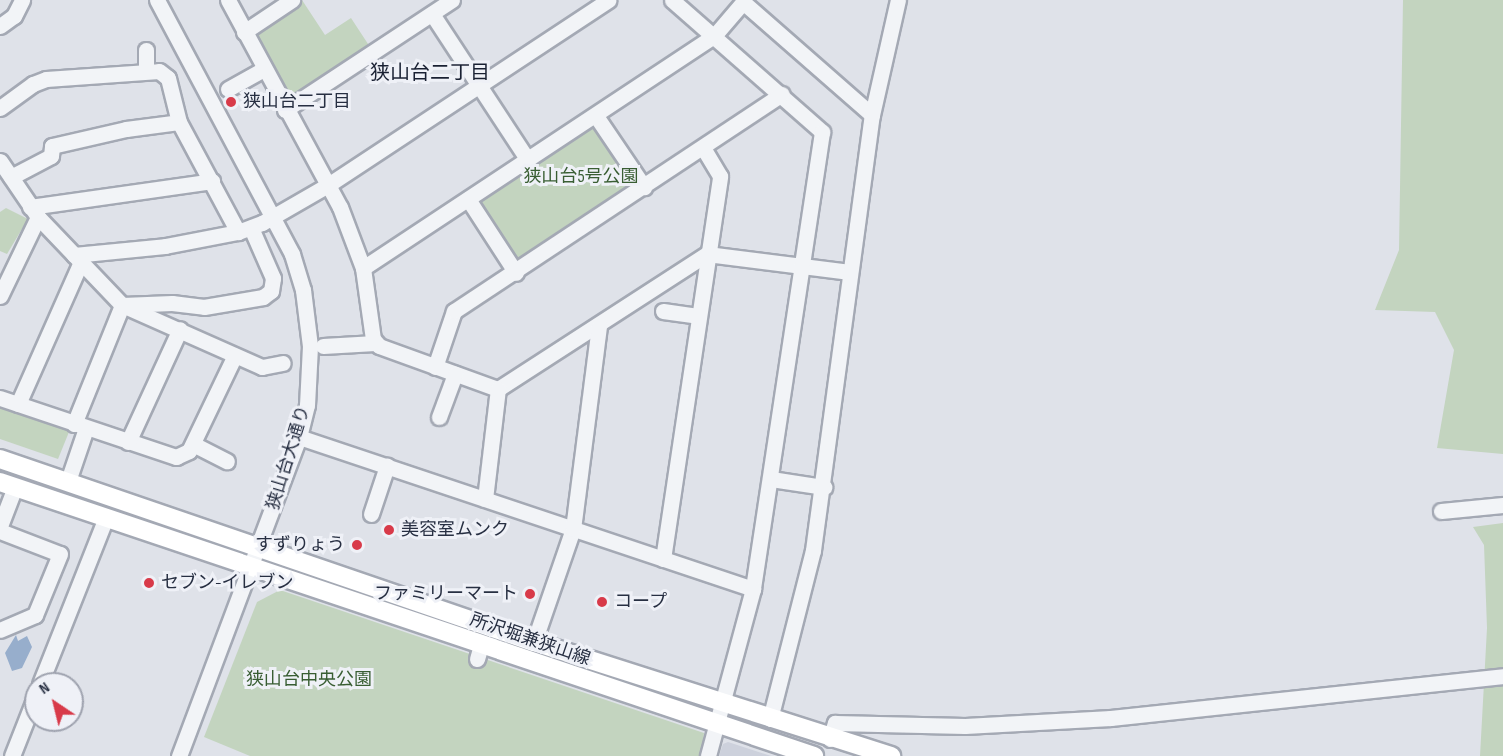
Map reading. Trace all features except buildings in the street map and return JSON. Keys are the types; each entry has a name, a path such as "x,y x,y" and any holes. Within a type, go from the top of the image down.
{"main road":[{"name":"所沢堀兼狭山線","path":"0,459 260,546 534,642 830,739 891,756"},
{"name":"所沢堀兼狭山線","path":"7,484 252,566 479,652 716,723 814,756"}],"street":[{"path":"0,26 14,16 22,0"},
{"name":"狭山台大通り","path":"157,0 274,216 292,254 308,318 310,370 299,437 260,546 179,756"},
{"path":"228,0 285,110 328,185 363,267 375,343"},
{"path":"244,32 292,0"},
{"path":"285,110 452,0"},
{"path":"77,258 165,246 244,230 274,216 328,185 609,0"},
{"path":"672,0 782,94 822,132 753,590 708,756"},
{"path":"770,719 801,606 824,487 849,272 872,114 898,0"},
{"path":"363,267 596,116 714,36 742,1 872,114"},
{"path":"432,14 528,160"},
{"path":"146,50 146,69"},
{"path":"0,108 33,84 46,79 146,69 159,71 168,78 179,122 212,182 273,278 271,291 263,297 204,308 172,303 122,305"},
{"path":"228,89 264,69"},
{"path":"435,367 454,311 516,273 704,149 782,94"},
{"path":"596,116 644,187"},
{"path":"11,177 51,156 52,146 179,122"},
{"path":"663,559 720,176 704,149"},
{"path":"0,161 34,212 122,305 262,367 283,363"},
{"path":"34,212 212,182"},
{"path":"468,199 516,273"},
{"path":"0,296 34,212"},
{"path":"498,389 707,255 849,272"},
{"path":"18,404 77,258"},
{"path":"68,482 80,426 122,305"},
{"path":"663,311 698,316"},
{"path":"534,642 573,529 599,325"},
{"path":"128,442 180,329"},
{"path":"323,346 375,343 498,389"},
{"path":"0,398 176,457 189,451 235,355"},
{"path":"439,417 455,374"},
{"path":"485,499 498,389"},
{"path":"299,437 753,590"},
{"path":"193,444 227,461"},
{"path":"371,514 387,466"},
{"path":"771,479 824,487"},
{"path":"0,526 7,484"},
{"path":"1440,511 1503,505"},
{"path":"45,672 106,518"},
{"path":"0,531 60,554 35,615 0,630"},
{"path":"830,739 835,723 965,726 1111,718 1503,676"},
{"path":"12,756 24,726"}],"shaded area":[{"path":"728,742 771,756 719,756 723,744"}],"green space":[{"path":"302,0 325,35 351,18 370,47 292,99 287,99 252,36 253,31"},
{"path":"1403,0 1503,0 1503,454 1437,448 1454,350 1435,312 1375,310 1399,250"},
{"name":"狭山台5号公園","path":"591,125 597,126 634,181 629,191 523,261 513,260 477,206 478,200"},
{"path":"6,208 28,219 7,254 0,251 0,212"},
{"path":"0,402 45,416 69,432 58,459 0,439"},
{"path":"1503,523 1503,756 1480,756 1487,628 1484,545 1473,527"},
{"name":"狭山台中央公園","path":"280,590 704,733 702,756 250,756 204,737 257,602"}],"water":[{"path":"16,635 18,641 27,636 32,647 22,668 12,671 5,653"}],"place":[{"name":"狭山台二丁目","path":"231,102"},
{"name":"美容室ムンク","path":"389,530"},
{"name":"すずりょう","path":"357,545"},
{"name":"セブン-イレブン","path":"149,583"},
{"name":"ファミリーマート","path":"530,594"},
{"name":"コープ","path":"602,602"}],"district":[{"name":"狭山台二丁目","path":"430,73"}]}
